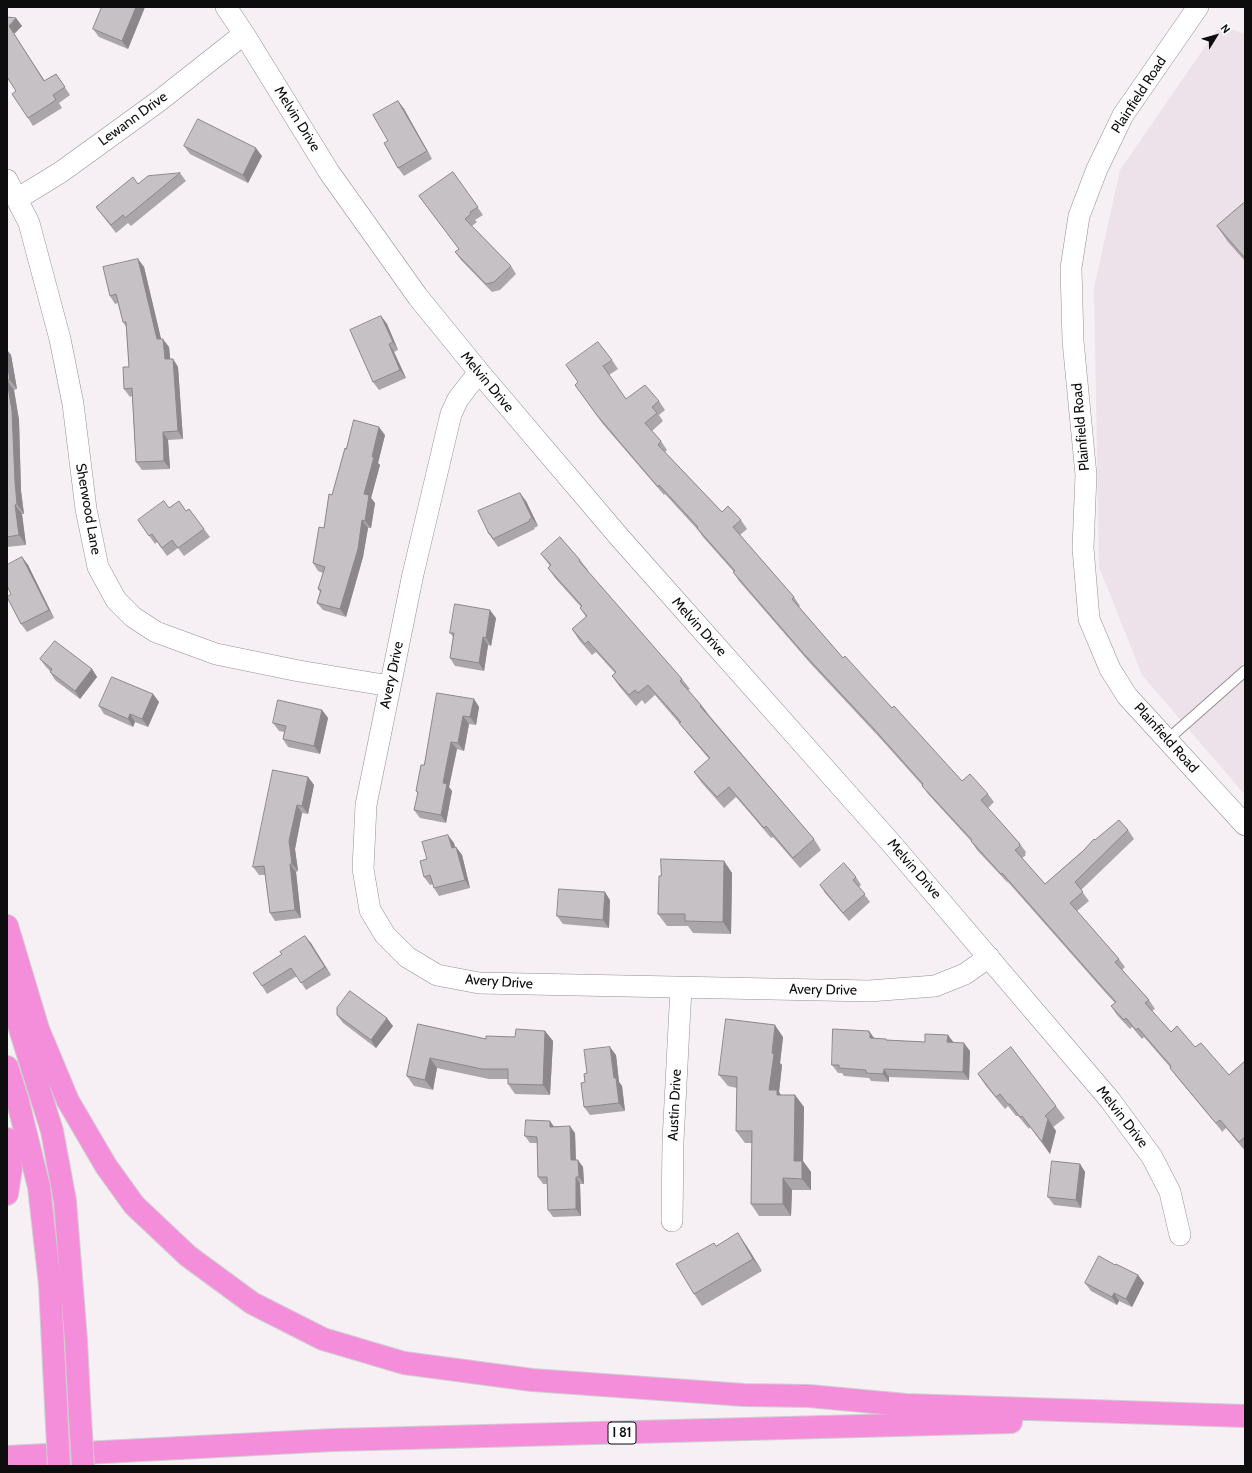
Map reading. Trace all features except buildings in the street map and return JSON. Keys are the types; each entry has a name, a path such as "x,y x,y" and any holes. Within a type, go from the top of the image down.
{"highway":[{"path":"7,926 38,1029 68,1101 106,1166 134,1205 188,1256 252,1303 323,1339 404,1363 532,1380 744,1395 810,1396 906,1405 1241,1416"},
{"path":"7,947 15,1013 52,1131 65,1201 76,1340 83,1466"},
{"path":"7,1067 17,1098 39,1187 50,1285 58,1466"},
{"path":"7,1139 11,1168 7,1194"},
{"name":"I 81","path":"7,1457 334,1440 1241,1416"}],"street":[{"name":"Melvin Drive","path":"226,7 329,172 418,297 479,372 621,539 891,843 1110,1100 1152,1157 1170,1192 1180,1235"},
{"name":"Plainfield Road","path":"1198,7 1123,115 1096,169 1079,216 1071,268 1073,341 1086,475 1083,548 1089,619 1110,669 1127,696 1245,825"},
{"name":"Lewann Drive","path":"17,199 61,172 159,101 244,34"},
{"name":"Sherwood Lane","path":"7,180 28,223 60,339 73,404 86,509 98,567 116,600 133,618 156,632 216,654 299,671 390,686"},
{"name":"Avery Drive","path":"479,372 458,399 451,414 413,574 366,805 363,869 370,910 385,935 407,957 437,975 479,984 869,991 935,986 965,974 989,957"},
{"name":"Austin Drive","path":"672,1221 673,1141 681,988"}],"lane":[{"path":"1167,740 1245,671"}],"shaded area":[{"path":"1220,25 1245,34 1245,795 1142,675 1099,567 1094,288 1120,170"}]}
